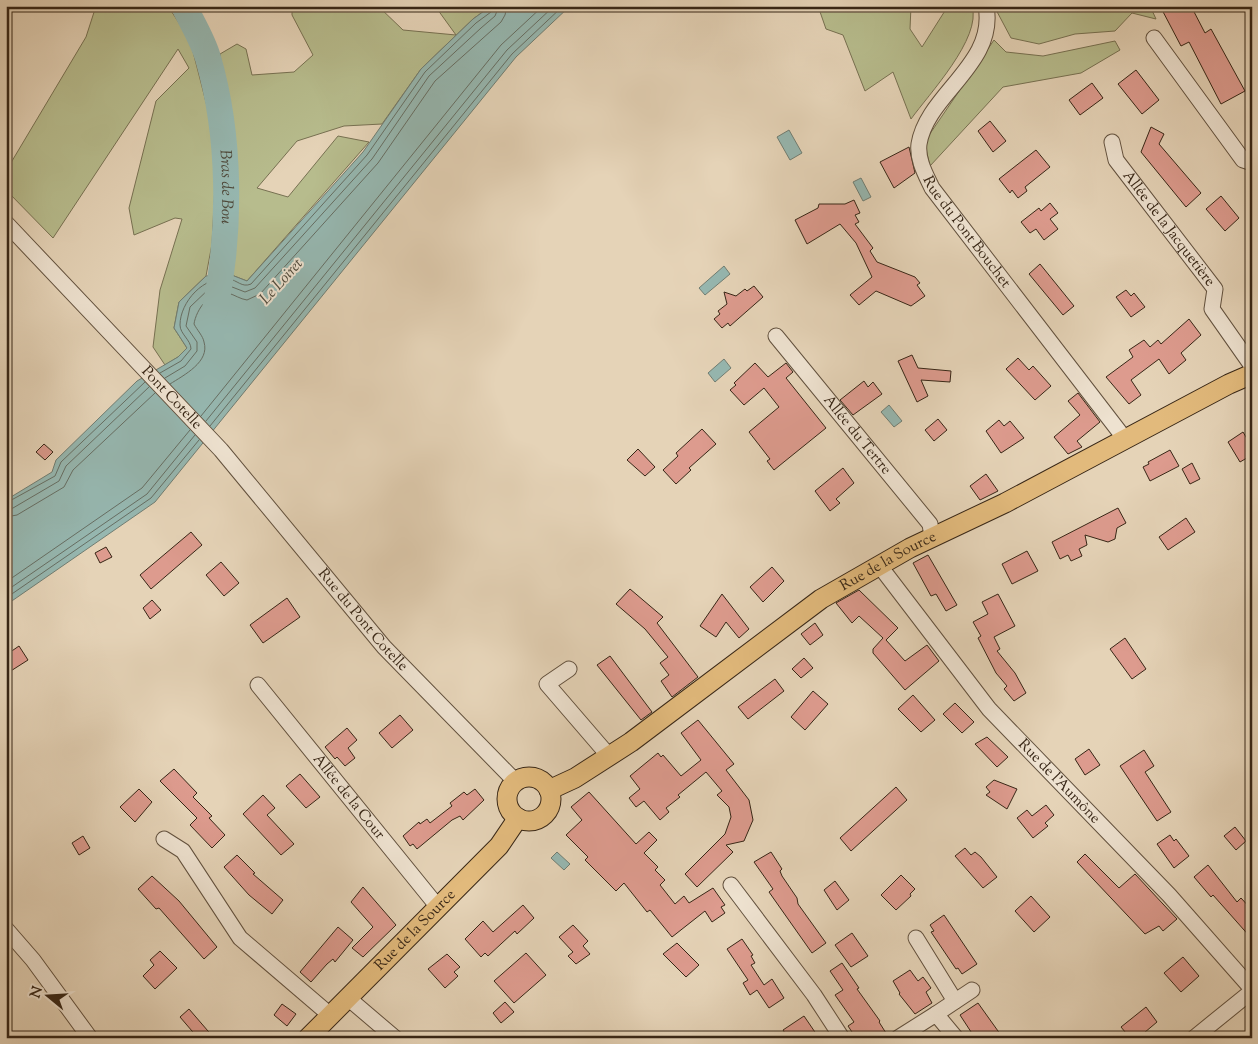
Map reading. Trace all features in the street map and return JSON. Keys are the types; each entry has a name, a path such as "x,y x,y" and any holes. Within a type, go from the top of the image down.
{"main road":[{"name":"Rue de la Source","path":"549,790 575,778 609,756 821,599 932,537 1004,503 1229,384 1252,374"},
{"path":"535,777 541,780 549,790 550,804 543,815 531,821 518,818 508,808 506,801 510,786 521,778 535,777"},
{"name":"Rue de la Source","path":"308,1038 499,846 518,818"}],"street":[{"name":"Rue du Pont Bouchet","path":"986,6 989,19 984,40 974,59 927,123 919,145 921,164 932,188 1125,439"},
{"path":"1154,38 1243,160 1252,163"},
{"name":"Allée de la Jacquetière","path":"1112,142 1116,160 1215,288 1212,308 1252,366"},
{"name":"Pont Cotelle","path":"6,223 221,450"},
{"name":"Allée du Tertre","path":"776,336 930,524 932,537"},
{"name":"Rue du Pont Cotelle","path":"221,450 384,647 516,781"},
{"name":"Rue de l'Aumône","path":"879,565 989,709 1170,894 1252,990"},
{"path":"569,669 548,684 609,756"},
{"name":"Allée de la Cour","path":"258,685 438,907"},
{"path":"164,839 183,852 240,938 330,1015"},
{"path":"731,885 814,995 842,1038"},
{"path":"6,929 12,944 33,960 90,1038"},
{"path":"916,938 956,1001"},
{"path":"898,1038 972,990"},
{"path":"1194,1038 1252,990"},
{"path":"348,998 395,1038"},
{"path":"936,1014 956,1038"}],"green space":[{"path":"96,6 168,6 190,40 217,145 212,244 206,276 179,302 174,328 187,348 178,357 165,365 153,347 160,290 182,219 175,218 134,235 129,208 156,101 189,68 178,49 53,238 6,190 6,171 86,37"},
{"path":"292,6 378,6 403,30 456,35 435,6 491,6 473,19 421,69 382,124 344,126 297,141 257,188 288,197 338,136 369,142 247,281 229,274 236,190 220,54 237,44 246,49 252,75 294,72 313,55 292,15"},
{"path":"818,6 911,6 910,29 922,47 948,6 972,6 973,19 962,49 941,81 911,119 893,72 865,91 843,35 826,29"},
{"path":"994,6 1150,6 1156,19 1132,13 1115,31 1075,34 1039,44 1011,38"},
{"path":"994,40 1006,52 1043,56 1115,41 1120,50 1081,73 1003,87 930,166 926,149 927,138"}],"water":[{"name":"Le Loiret","path":"491,6 570,6 516,57 155,502 6,605 6,500 52,472 56,460 137,381 178,357 187,348 174,328 179,302 206,276 229,274 247,281 363,152 421,69 473,19"},
{"path":"789,130 802,153 790,160 777,137"},
{"path":"861,178 871,197 863,201 853,182"},
{"path":"724,266 730,274 705,295 699,288"},
{"path":"724,359 731,368 715,382 708,373"},
{"path":"889,405 902,421 894,427 881,412"},
{"path":"557,852 570,864 564,870 551,858"}],"building":[{"path":"1160,6 1191,6 1205,33 1211,29 1245,91 1221,104 1189,42 1181,46"},
{"path":"1136,70 1159,100 1142,114 1118,84"},
{"path":"1092,83 1103,98 1080,115 1069,100"},
{"path":"990,121 1006,141 993,152 978,131"},
{"path":"1151,127 1164,134 1159,144 1201,193 1186,207 1141,152"},
{"path":"909,147 915,173 894,188 880,162"},
{"path":"1036,150 1050,167 1025,187 1027,191 1018,198 1012,190 1010,193 999,179"},
{"path":"1221,196 1239,218 1225,231 1206,209"},
{"path":"854,200 860,213 855,215 859,222 855,224 873,248 870,251 877,262 915,277 920,283 917,285 925,296 911,306 876,291 859,305 850,295 872,277 856,243 840,224 807,244 795,220 818,208 819,204 845,204"},
{"path":"1050,203 1058,213 1050,219 1058,229 1044,240 1036,229 1030,233 1021,222 1039,208 1041,211"},
{"path":"1040,264 1074,306 1063,315 1029,274"},
{"path":"754,286 763,297 730,326 728,323 722,328 714,319 720,314 718,311 727,304 724,292 736,296 745,289 747,291"},
{"path":"1126,290 1131,296 1134,293 1145,307 1131,317 1116,297"},
{"path":"1189,319 1201,335 1181,353 1186,360 1169,374 1159,359 1131,380 1141,395 1129,404 1106,377 1133,357 1129,350 1144,340 1150,347 1158,340 1161,344"},
{"path":"912,355 918,368 951,371 950,382 921,380 928,396 917,402 898,361"},
{"path":"1018,358 1029,370 1033,366 1051,386 1035,400 1006,369"},
{"path":"755,363 768,377 786,363 793,372 786,378 826,428 774,470 767,461 770,459 749,432 779,407 764,388 744,405 730,390 736,385 734,383"},
{"path":"864,381 868,387 873,382 882,394 853,415 840,400"},
{"path":"1078,393 1100,422 1077,441 1082,447 1068,454 1054,437 1080,415 1068,401"},
{"path":"938,419 947,430 934,441 925,430"},
{"path":"999,420 1004,426 1010,421 1024,438 1001,453 986,431"},
{"path":"702,429 716,444 689,468 691,470 676,484 663,470 678,456 676,453"},
{"path":"1243,432 1252,447 1252,455 1240,462 1228,442"},
{"path":"44,444 53,452 45,460 36,452"},
{"path":"638,449 655,467 645,476 627,460"},
{"path":"1170,450 1179,466 1150,481 1143,467 1149,464 1148,462"},
{"path":"1192,463 1200,479 1190,484 1182,469"},
{"path":"843,468 854,483 836,499 840,503 830,511 815,491"},
{"path":"986,474 998,491 980,500 970,486"},
{"path":"1118,508 1126,523 1117,528 1115,539 1108,542 1085,535 1087,545 1079,549 1082,556 1071,561 1068,555 1060,559 1052,542"},
{"path":"1186,518 1195,532 1168,550 1159,537"},
{"path":"191,532 202,545 151,589 140,575"},
{"path":"106,547 112,557 100,563 95,553"},
{"path":"1027,551 1038,571 1012,584 1002,564"},
{"path":"928,555 957,605 946,611 936,594 931,596 913,563"},
{"path":"221,562 239,583 224,596 206,575"},
{"path":"772,567 784,581 763,602 750,587"},
{"path":"630,589 663,617 657,623 698,677 672,697 661,681 669,675 660,663 668,657 645,629 616,604"},
{"path":"859,590 898,628 886,640 905,661 927,645 939,661 905,690 873,653 873,649 883,638 859,616 852,623 836,603"},
{"path":"722,594 749,629 739,638 726,622 716,637 700,626"},
{"path":"998,594 1015,626 994,637 1000,649 997,651 1015,673 1026,693 1014,701 1004,689 1007,686 996,673 978,638 981,636 973,622 988,614 982,602"},
{"path":"287,598 300,617 263,643 250,625"},
{"path":"152,600 161,610 150,619 143,608"},
{"path":"815,623 823,635 810,645 801,634"},
{"path":"1125,638 1146,669 1132,679 1110,649"},
{"path":"19,646 28,660 6,674 6,655"},
{"path":"610,656 652,712 641,720 597,665"},
{"path":"804,658 813,668 801,678 792,669"},
{"path":"775,679 784,691 748,719 738,707"},
{"path":"813,691 828,704 805,730 791,717"},
{"path":"913,695 935,720 921,732 898,709"},
{"path":"955,703 974,722 962,733 943,714"},
{"path":"400,715 413,730 392,748 379,733"},
{"path":"698,720 734,764 726,770 749,800 753,820 744,841 726,845 733,852 697,887 685,874 725,834 731,817 729,807 717,795 722,791 706,772 678,795 680,797 666,808 669,812 660,820 644,801 636,807 629,798 640,789 630,776 658,753 661,757 663,755 681,776 701,760 681,733"},
{"path":"347,728 357,740 348,748 355,758 345,766 337,757 335,759 325,747"},
{"path":"987,737 1008,757 997,767 975,744"},
{"path":"1089,749 1100,765 1085,775 1075,759"},
{"path":"1144,750 1154,766 1145,772 1171,812 1157,821 1120,766"},
{"path":"174,769 197,793 193,797 212,816 209,818 225,835 212,848 190,825 197,818 160,781"},
{"path":"300,774 320,797 306,808 286,786"},
{"path":"994,780 1017,789 1007,809 986,795 990,792 986,787"},
{"path":"896,787 907,800 851,851 840,838"},
{"path":"139,789 152,802 135,822 120,807"},
{"path":"475,789 484,800 463,820 460,816 452,820 417,849 413,844 410,846 403,836 419,822 420,824 427,819 430,823 452,806 450,803 464,792 467,795"},
{"path":"589,792 636,844 649,832 657,840 644,853 658,867 655,870 665,880 660,885 675,904 684,896 689,903 713,888 725,905 721,907 725,913 712,922 705,911 672,937 650,910 647,912 624,883 616,891 585,860 588,857 566,835 582,820 571,807"},
{"path":"263,795 275,808 267,815 294,844 281,855 243,814"},
{"path":"1046,805 1054,815 1045,823 1048,826 1033,838 1017,818 1027,810 1032,816"},
{"path":"1235,827 1246,841 1236,850 1224,836"},
{"path":"1170,835 1174,841 1176,839 1189,856 1174,868 1157,844"},
{"path":"83,836 90,848 79,855 72,843"},
{"path":"965,848 971,855 975,852 981,857 997,877 983,888 955,856"},
{"path":"771,852 782,869 780,871 782,876 797,898 798,904 826,943 812,953 769,892 773,889 754,862"},
{"path":"1085,854 1119,888 1135,874 1177,919 1163,931 1159,926 1145,934 1077,862"},
{"path":"237,855 255,873 253,874 283,900 272,914 249,895 224,867"},
{"path":"1208,865 1237,902 1241,898 1252,910 1252,939 1213,895 1211,897 1194,877"},
{"path":"901,875 915,889 910,894 911,896 896,910 881,895"},
{"path":"152,876 179,901 217,947 204,959 159,908 156,909 138,889"},
{"path":"835,881 849,900 837,910 824,890"},
{"path":"363,887 396,925 363,957 352,948 373,927 351,902"},
{"path":"1031,896 1050,917 1034,932 1015,911"},
{"path":"523,905 534,918 517,934 515,931 488,956 485,953 481,957 465,939 483,921 493,932"},
{"path":"944,915 977,964 962,974 958,968 956,969 931,932 934,931 930,925"},
{"path":"573,925 588,941 583,946 590,954 576,964 568,956 573,952 559,937"},
{"path":"338,927 353,940 335,962 333,959 311,982 300,972"},
{"path":"852,933 868,956 851,967 835,945"},
{"path":"742,939 753,955 751,956 755,963 751,965 764,985 772,979 784,998 769,1008 757,990 750,995 743,983 748,980 727,949"},
{"path":"677,943 699,965 686,977 663,954"},
{"path":"160,951 177,968 155,989 143,976 154,965 150,960"},
{"path":"526,953 546,975 514,1003 494,981"},
{"path":"447,954 460,967 454,972 458,976 445,988 428,969"},
{"path":"1183,957 1199,976 1181,992 1164,973"},
{"path":"842,963 886,1033 879,1038 856,1038 848,1026 854,1022 835,995 843,990 830,971"},
{"path":"910,970 918,981 923,977 931,988 926,992 932,1003 915,1014 899,994 893,981"},
{"path":"505,1002 514,1012 501,1023 493,1013"},
{"path":"978,1003 1003,1038 975,1038 960,1015"},
{"path":"282,1004 296,1014 287,1026 274,1015"},
{"path":"1146,1007 1157,1022 1138,1038 1130,1038 1121,1027"},
{"path":"189,1009 214,1038 198,1038 180,1017"},
{"path":"804,1016 819,1038 788,1038 783,1030"}],"waterway":[{"name":"Bras de Bou","path":"184,6 208,58 216,88 225,151 226,216 224,248 215,310"}]}
